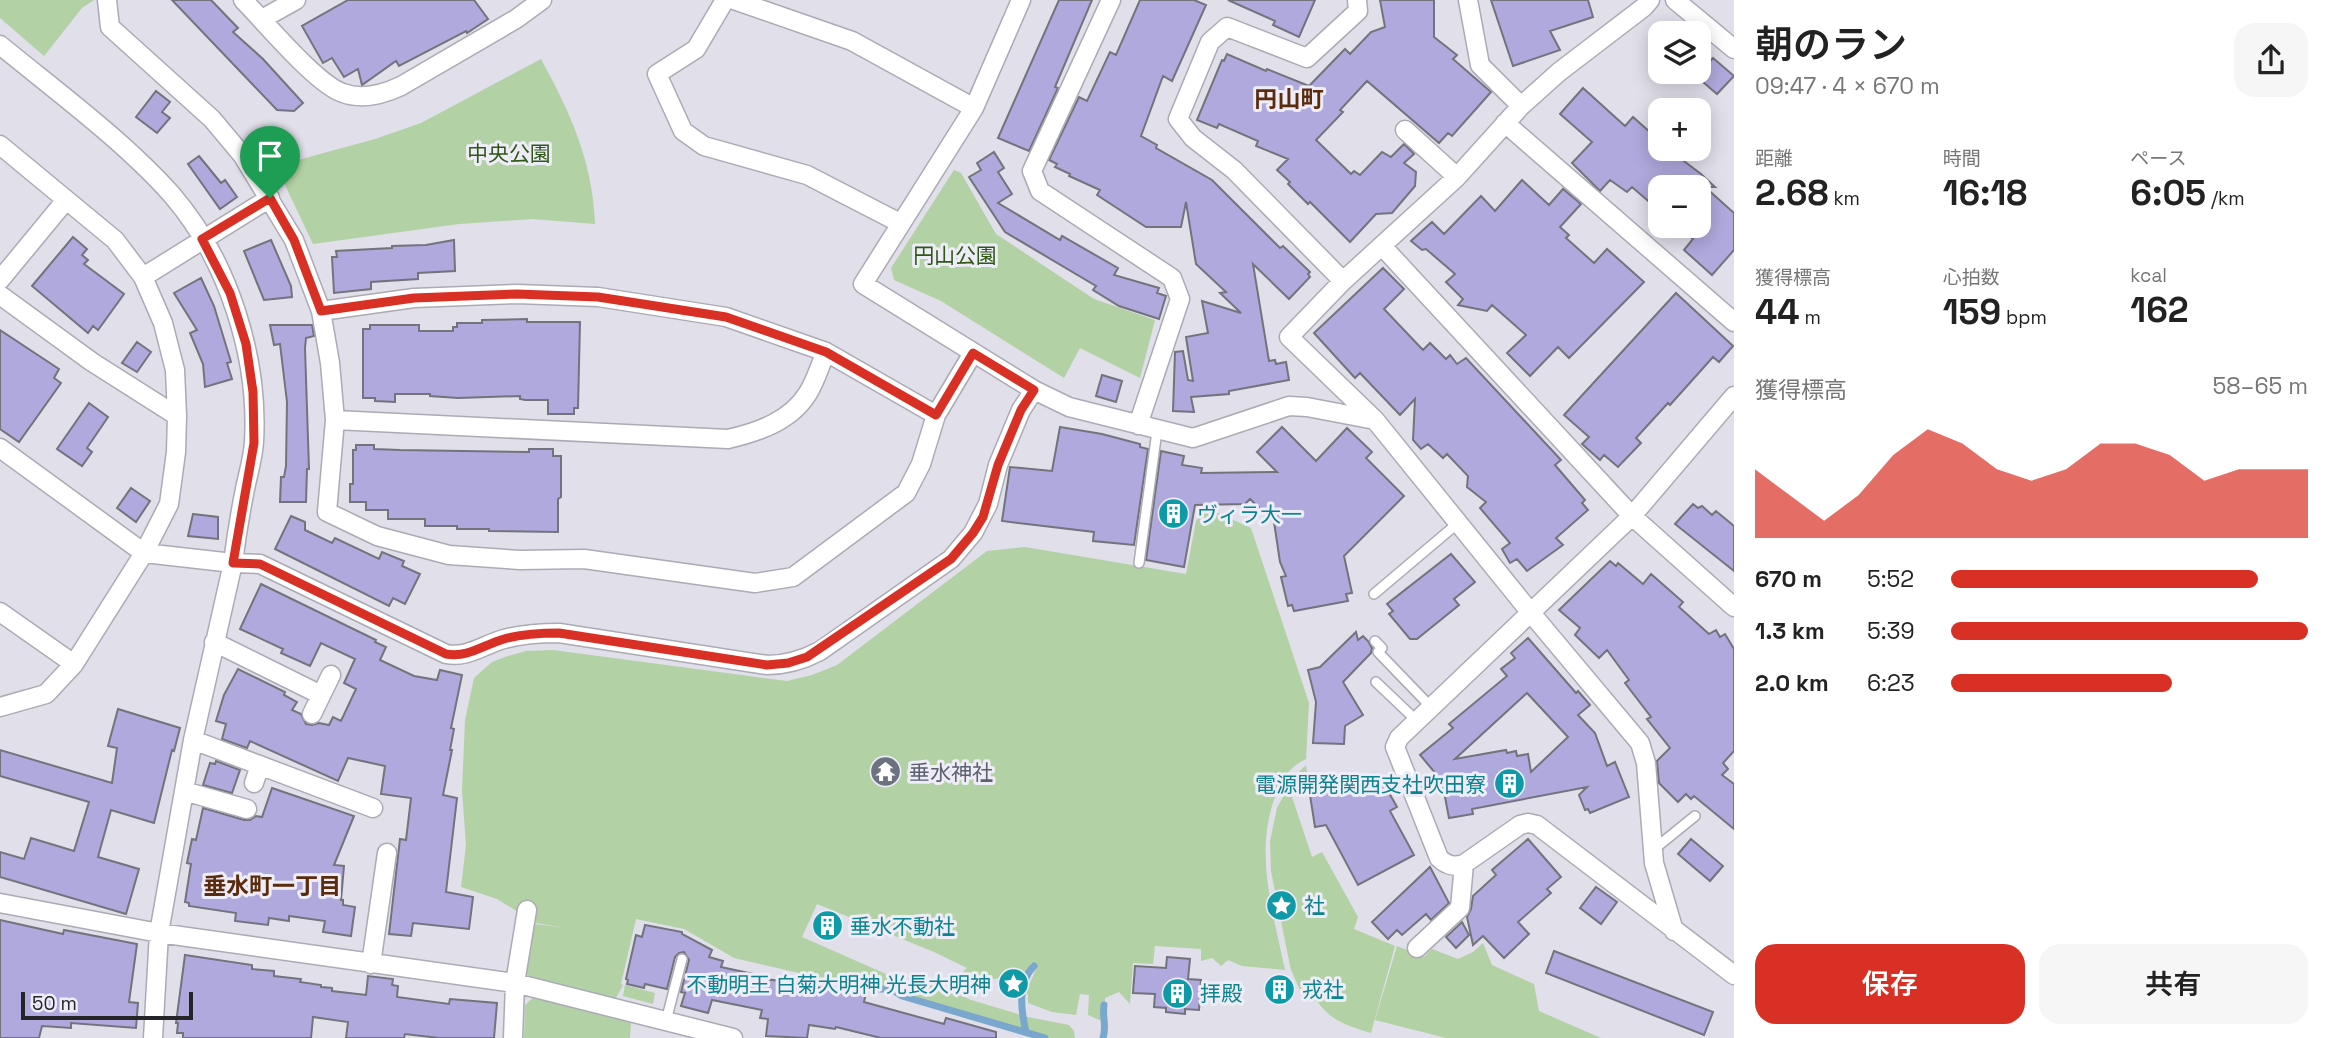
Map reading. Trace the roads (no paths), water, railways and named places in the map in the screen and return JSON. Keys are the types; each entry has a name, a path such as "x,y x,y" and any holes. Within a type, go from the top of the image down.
{"street":[{"path":"107,0 110,27 212,119 243,156 294,240 321,311 330,363 335,420 327,513 377,536 449,555 520,560 584,559 755,583 793,577 906,493 921,464 936,415 973,353"},
{"path":"243,0 321,81 342,93 384,94 516,19 542,0"},
{"path":"262,19 296,0"},
{"path":"725,0 696,49 657,74 683,131 704,146 807,175 900,223"},
{"path":"734,0 852,41 974,108"},
{"path":"1021,0 974,108 863,284 1034,390 1069,407 1193,439 1297,405 1375,420"},
{"path":"1111,0 1032,171 1040,191 1172,278 1180,299 1138,425"},
{"path":"1343,281 1234,170 1193,138 1178,119 1210,42 1227,27 1307,58 1358,11 1357,0"},
{"path":"1468,0 1480,65 1521,106"},
{"path":"1650,0 1559,72 1521,106 1457,177 1343,281 1289,337 1375,420 1640,743 1645,758 1657,876 1674,931"},
{"path":"1675,0 1734,49"},
{"path":"0,45 140,162 173,197 202,239 230,293 246,344 253,392 254,443 233,563 193,740 159,933 153,1038"},
{"path":"1505,123 1734,322"},
{"path":"1405,130 1457,177"},
{"path":"0,145 115,240 143,277 163,323 175,370 177,416 176,452 169,504 144,553 74,664 46,694 0,708"},
{"path":"143,277 270,198"},
{"path":"0,280 66,200"},
{"path":"1382,246 1632,516 1734,607"},
{"path":"321,311 414,298 517,294 598,297 726,317 826,352 936,415"},
{"path":"0,295 92,362 177,416"},
{"path":"335,420 727,439 757,432 787,416 808,394 826,352"},
{"path":"0,448 144,553 260,564 446,654 458,656 501,640 534,633 559,633 767,665 788,663 820,651 951,559 983,517 998,465 1021,410 1034,390"},
{"path":"1734,396 1632,516 1395,743 1395,751 1439,858 1453,866 1464,864 1520,825 1532,823 1734,975"},
{"path":"0,612 74,664"},
{"path":"214,642 321,695"},
{"path":"312,714 331,675"},
{"path":"193,740 373,808"},
{"path":"254,783 260,765"},
{"path":"353,801 360,783"},
{"path":"184,791 247,808"},
{"path":"371,964 387,853"},
{"path":"1417,948 1460,908 1464,864"},
{"path":"0,904 159,933 515,983 733,1038"},
{"path":"513,1038 515,983 527,910"}],"lane":[{"path":"1139,563 1157,430"},
{"path":"1374,594 1458,523"},
{"path":"1375,641 1382,648 1378,652 1431,707"},
{"path":"1376,682 1417,721"},
{"path":"1653,851 1695,816"},
{"path":"666,1021 682,959"}],"waterway":[{"path":"1026,1032 1022,1006 1023,989 1034,966"},
{"path":"870,988 893,990 902,996 1045,1038"},
{"path":"1103,1038 1104,1005"}],"place":[{"name":"ヴィラ大一","path":"1174,514"},
{"name":"垂水神社","path":"886,772"},
{"name":"電源開発関西支社吹田寮","path":"1509,784"},
{"name":"社","path":"1281,905"},
{"name":"垂水不動社","path":"827,926"},
{"name":"不動明王 白菊大明神 光長大明神","path":"1014,984"},
{"name":"戎社","path":"1279,989"},
{"name":"拝殿","path":"1177,993"}],"district":[{"name":"円山町","path":"1289,99"},
{"name":"垂水町一丁目","path":"272,886"}],"park label":[{"name":"中央公園","path":"509,153"},
{"name":"円山公園","path":"955,255"}]}
